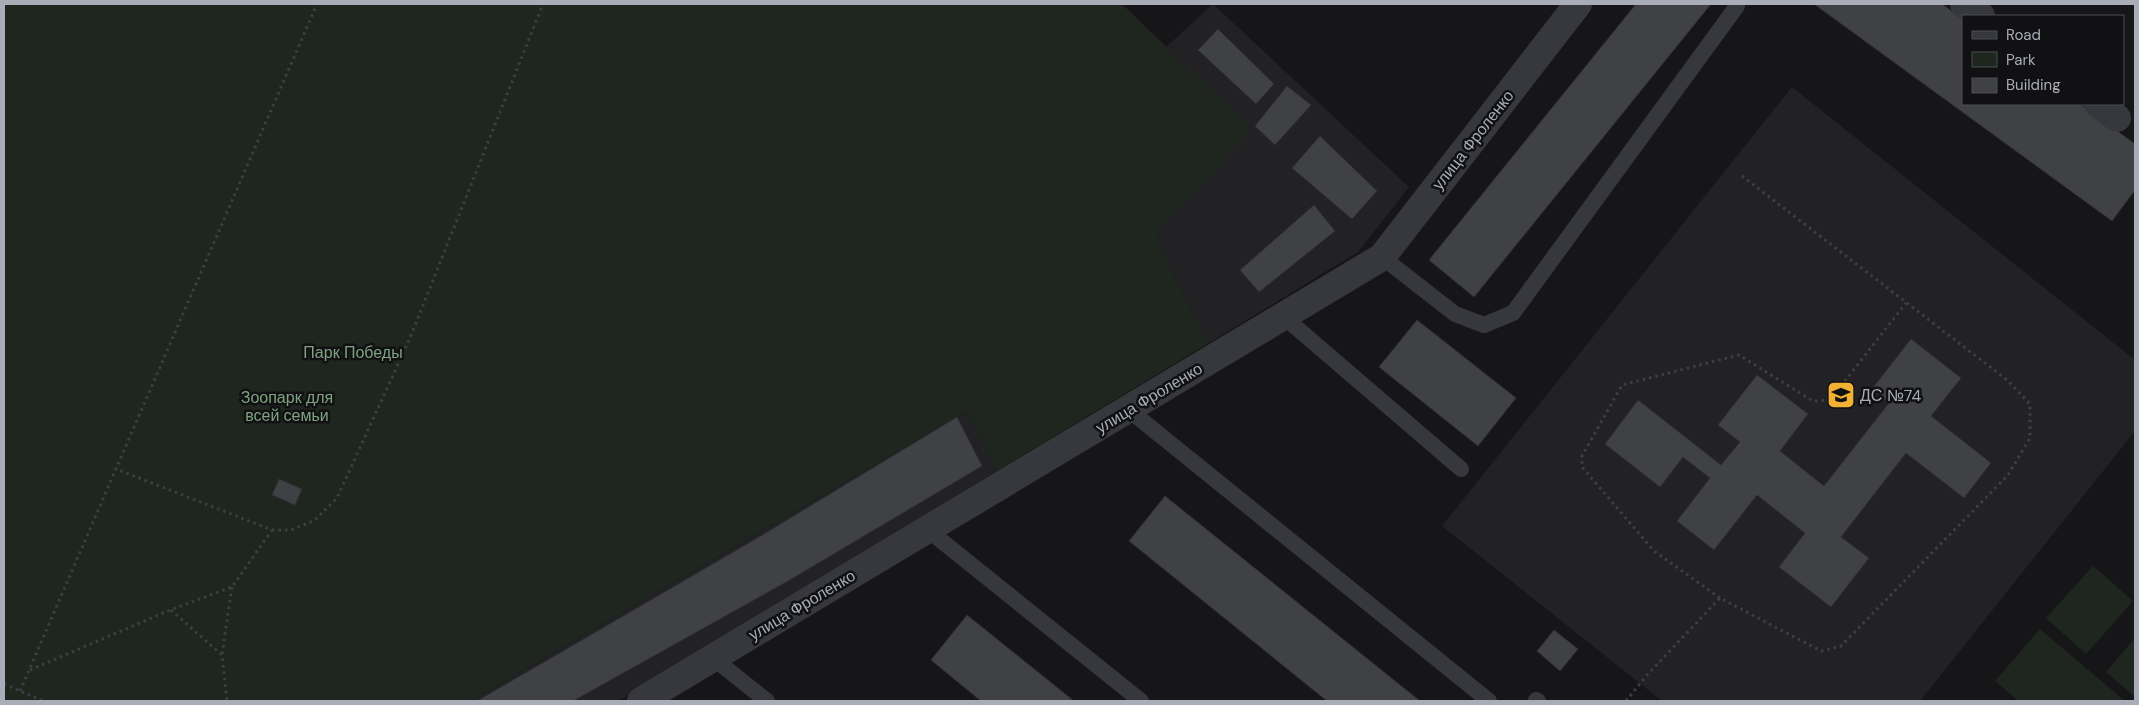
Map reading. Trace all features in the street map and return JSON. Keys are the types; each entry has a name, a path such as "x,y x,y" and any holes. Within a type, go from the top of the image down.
{"street":[{"name":"улица Фроленко","path":"641,701 1130,410 1382,256 1578,4"},
{"path":"1964,4 1980,15"}],"lane":[{"path":"1382,256 1455,314 1484,325 1513,313 1737,6"},
{"path":"1284,317 1461,469"},
{"path":"1130,410 1489,701"},
{"path":"928,530 1141,701"},
{"path":"713,658 767,701"}],"path":[{"path":"20,691 317,4"},
{"path":"116,469 272,530 292,530 315,520 337,498 410,338 543,4"},
{"path":"1742,176 2007,380 2030,404 2030,438 2008,475 1841,646 1821,651 1720,598 1654,551 1582,467 1582,456 1622,385 1739,355 1813,401 1830,400 1906,303"},
{"path":"227,701 222,655 232,587 272,530"},
{"path":"29,670 170,610 232,587"},
{"path":"1626,701 1647,675 1720,598"},
{"path":"170,610 222,655"},
{"path":"4,684 43,701"}],"shaded area":[{"path":"1213,4 1409,187 1358,252 1209,343 1179,286 1156,233 1251,130 1166,47"},
{"name":"ДС №74","path":"1792,87 2135,360 2135,431 1920,701 1662,701 1442,526"},
{"path":"967,411 997,471 619,701 470,701"}],"green space":[{"name":"Парк Победы","path":"4,4 1122,4 1252,130 1156,233 1179,286 1209,343 997,471 967,411 470,701 4,701"},
{"path":"2093,566 2133,601 2086,654 2046,618"},
{"path":"2040,629 2125,701 2019,701 1995,681"},
{"path":"2135,638 2135,697 2106,672"}],"building":[{"path":"1636,4 1711,4 1474,297 1429,260"},
{"path":"1814,4 1942,4 1962,18 1962,105 2081,105 2135,144 2135,190 2112,221"},
{"path":"1218,29 1274,84 1256,104 1198,50"},
{"path":"1287,86 1311,105 1275,145 1255,126"},
{"path":"1320,136 1377,191 1352,219 1292,168"},
{"path":"1314,205 1335,231 1259,292 1240,270"},
{"path":"1417,320 1516,398 1478,446 1379,367"},
{"path":"1911,339 1961,378 1931,416 1991,463 1964,498 1906,453 1841,537 1869,558 1831,607 1779,567 1805,533 1757,495 1714,550 1677,521 1710,478 1683,457 1660,487 1605,444 1638,400 1721,465 1740,442 1718,425 1757,375 1808,414 1780,451 1824,486 1889,403 1872,389"},
{"path":"957,417 982,466 788,581 573,701 477,701 754,540"},
{"path":"279,479 302,489 295,505 272,495"},
{"path":"1165,496 1420,701 1327,701 1129,541"},
{"path":"967,615 1074,701 981,701 931,660"},
{"path":"1554,630 1578,649 1560,671 1537,651"}],"place":[{"name":"ДС №74","path":"1841,395"}],"park label":[{"name":"Зоопарк для всей семьи","path":"287,406"}]}
